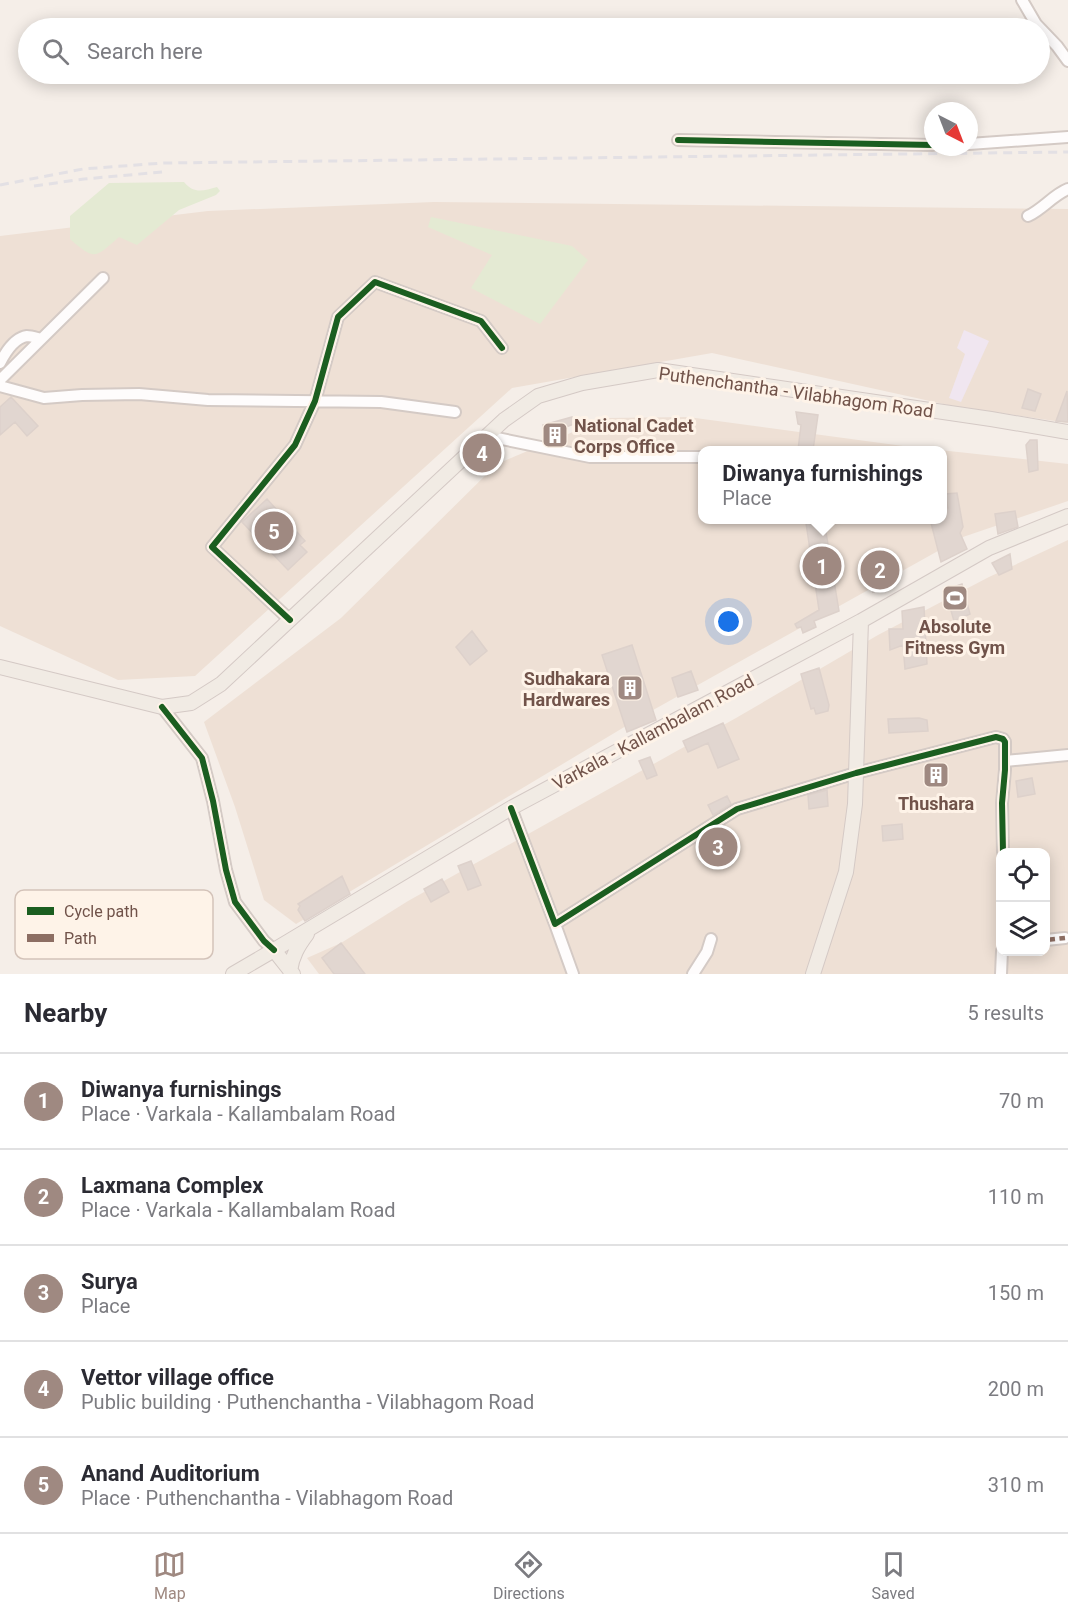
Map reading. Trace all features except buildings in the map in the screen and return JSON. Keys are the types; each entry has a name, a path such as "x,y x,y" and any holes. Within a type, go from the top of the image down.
{"main road":[{"name":"Puthenchantha - Vilabhagom Road","path":"0,668 162,707 191,703 222,684 504,420 538,396 582,382 658,370 1068,432"},
{"name":"Varkala - Kallambalam Road","path":"233,974 511,808 861,621 989,548 1068,516"},
{"path":"813,974 846,873 856,773 861,621"},
{"path":"292,972 291,960 297,947 312,928"},
{"path":"274,950 292,972"}],"street":[{"path":"1022,0 1032,18"},
{"path":"1050,38 1068,61"},
{"path":"978,143 1068,137"},
{"path":"678,140 924,145"},
{"path":"1028,216 1068,189"},
{"path":"0,380 103,278"},
{"path":"290,620 212,547 295,445 315,401 338,317 375,282 481,321 502,348"},
{"path":"0,363 4,354 19,339 28,336 41,339"},
{"path":"0,386 44,399 82,395 139,394 208,400 381,402 455,412"},
{"path":"487,436 590,457 698,457"},
{"path":"162,707 202,758 235,902 264,941 274,950"},
{"path":"555,924 737,809 856,773 996,737 1005,742 1002,803 1003,848"},
{"path":"1005,761 1068,755"},
{"path":"511,808 573,974"},
{"path":"1050,940 1065,938"},
{"path":"693,974 707,952 711,939"},
{"path":"1001,974 1002,956"}],"shaded area":[{"path":"434,202 1068,209 1068,423 948,405 712,353 512,388 195,676 118,680 0,626 0,236 208,211"},
{"path":"964,330 989,341 961,402 949,398 965,354 957,348"},
{"path":"688,417 903,446 698,446 698,524 947,524 947,451 1068,464 1068,501 963,537 646,714 296,924 264,900 235,807 204,722 341,618 497,464 606,418"},
{"path":"1068,540 1068,974 319,974 307,958 341,943 408,901 736,718 878,635 989,577"}],"green space":[{"path":"184,182 195,190 217,187 220,191 216,195 179,210 137,245 119,237 100,253 90,254 70,239 70,216 109,183"},
{"path":"431,217 572,246 588,260 540,324 471,288 492,255 428,227"}],"railway":[{"path":"0,185 83,169 163,163 1068,152"},
{"path":"34,186 162,172"}],"marked path":[{"path":"1050,940 1065,938"}],"cycle path":[{"path":"678,140 924,145"},
{"path":"290,620 212,547 295,445 315,401 338,317 375,282 481,321 502,348"},
{"path":"162,707 202,758 235,902 264,941 274,950"},
{"path":"511,808 555,924 737,809 856,773 996,737 1005,742 1002,803 1003,848"}],"place":[{"name":"National Cadet Corps Office","path":"555,435"},
{"name":"Vettor village office","path":"482,453"},
{"name":"Anand Auditorium","path":"274,531"},
{"name":"Diwanya furnishings","path":"822,566"},
{"name":"Laxmana Complex","path":"880,570"},
{"name":"Absolute Fitness Gym","path":"955,598"},
{"name":"Sudhakara Hardwares","path":"630,688"},
{"name":"Thushara","path":"936,775"},
{"name":"Surya","path":"718,847"}]}
